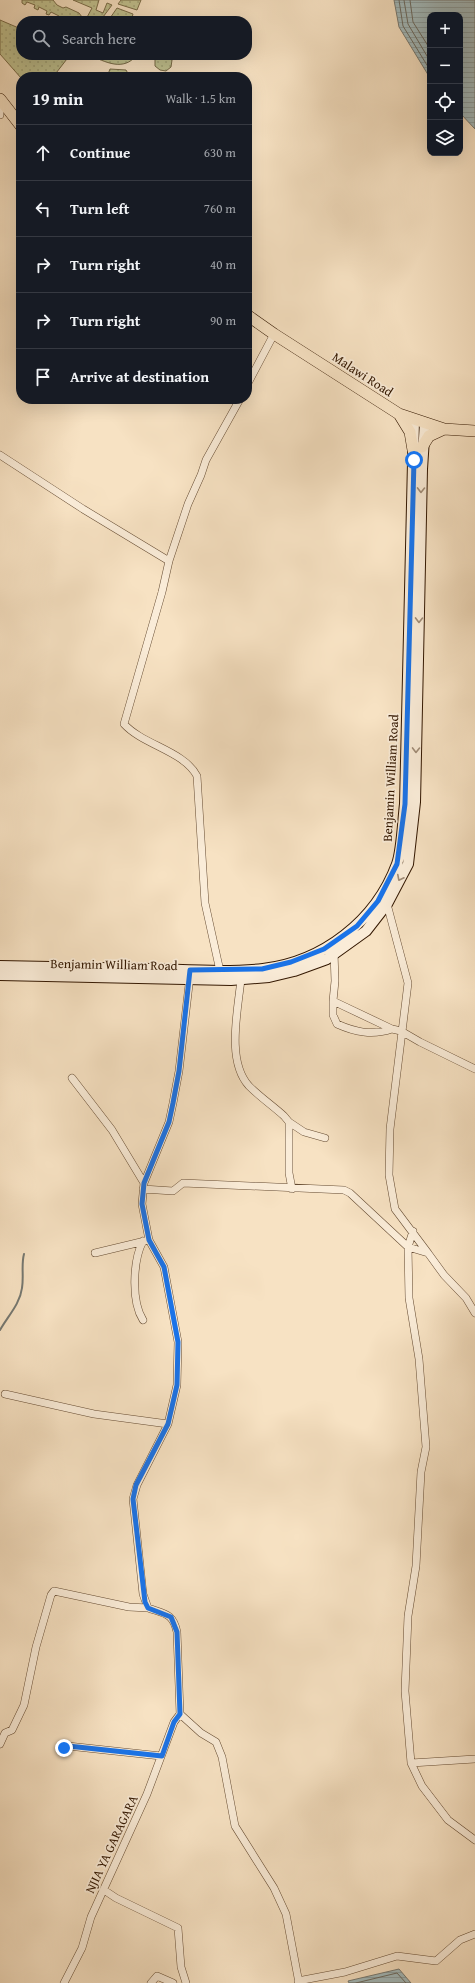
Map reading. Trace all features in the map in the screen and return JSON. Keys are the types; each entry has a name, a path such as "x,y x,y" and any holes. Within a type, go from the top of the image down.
{"main road":[{"path":"0,99 16,120"},
{"name":"Malawi Road","path":"252,319 399,414 444,429 475,431"},
{"path":"399,414 418,449 429,436 444,429"},
{"name":"Benjamin William Road","path":"0,966 190,974 241,979 269,977 294,971 327,959 332,949 357,926 378,901 397,864 405,804 420,421"},
{"name":"Benjamin William Road","path":"0,975 190,974 269,968 332,949 366,931 387,904 408,864 415,802 418,449"}],"street":[{"path":"252,376 274,334"},
{"path":"220,971 205,903 197,776 188,764 138,736 124,724 162,592 169,561 188,504 206,460 237,404"},
{"path":"0,455 83,509 169,561"},
{"path":"387,904 407,978 390,1129 389,1175 395,1209 420,1240 444,1274 466,1298 475,1313"},
{"path":"332,949 332,1015 337,1024 361,1033 383,1033 392,1030"},
{"path":"148,1608 143,1594 133,1499 136,1485 168,1424 177,1385 178,1342 164,1267 146,1240 142,1204 143,1186 169,1122 179,1071 190,974"},
{"path":"241,979 236,1022 236,1061 249,1085 289,1122 304,1132 325,1138"},
{"path":"333,1001 392,1030 401,1031 475,1069"},
{"path":"72,1078 112,1130 143,1186"},
{"path":"289,1122 289,1173 292,1189"},
{"path":"143,1186 173,1191 183,1183 292,1189 344,1190 350,1193 408,1247 428,1253"},
{"path":"413,1231 408,1247 409,1298 419,1359 426,1447 421,1472 416,1566 408,1616 405,1691 411,1763 422,1786 448,1820 475,1840"},
{"path":"95,1253 146,1240"},
{"path":"143,1320 136,1304 136,1261 146,1240"},
{"path":"415,1250 420,1240"},
{"path":"5,1394 94,1414 168,1424"},
{"path":"0,1744 5,1733 12,1730 24,1704 36,1647 51,1595 54,1591 130,1607 148,1608 171,1617 175,1622 177,1632 180,1714 202,1733 216,1742 222,1757 235,1826 274,1888 286,1914 298,1982 345,1972 397,1956 436,1961 460,1940 475,1934"},
{"name":"NJIA YA GARAGARA","path":"64,1983 82,1948 91,1917 147,1794 174,1722 180,1714"},
{"path":"64,1748 68,1746 162,1756"},
{"path":"411,1763 475,1759"},
{"path":"104,1890 178,1928 181,1967 186,1983"},
{"path":"151,1983 157,1976 173,1983"}],"green space":[{"path":"22,0 53,0 57,5 63,8 66,7 79,13 81,16 59,16 51,12 49,15 46,14 47,11 39,7 38,10 34,8 35,5 27,2 25,5 22,3"},
{"path":"73,0 99,0 96,10 103,13 107,3 112,5 104,16 88,16 92,8"},
{"path":"121,0 141,0 137,10 118,4"},
{"path":"117,8 133,14 132,16 111,16"},
{"path":"0,20 16,27 16,60 66,60 57,72 16,72 0,54"},
{"path":"101,60 132,60 120,64 108,63"},
{"path":"155,60 172,60 171,67 166,71 160,70 155,66"},
{"path":"110,69 126,70 127,72 109,72"}],"water":[{"path":"394,0 475,0 475,129 463,116 463,12 427,12 427,73 399,27"},
{"path":"399,1969 411,1983 349,1983 348,1981"}],"waterway":[{"path":"0,1330 16,1305 21,1294 23,1284 24,1254"}],"route":[{"path":"64,1748 68,1746 98,1748 162,1756 174,1722 180,1714 177,1632 175,1622 171,1617 148,1608 145,1602 133,1499 136,1485 168,1424 177,1385 178,1342 164,1267 149,1240 142,1204 144,1183 169,1122 179,1071 190,970 233,971 269,968 291,962 324,949 357,926 378,901 397,864 405,804 414,460"}]}
